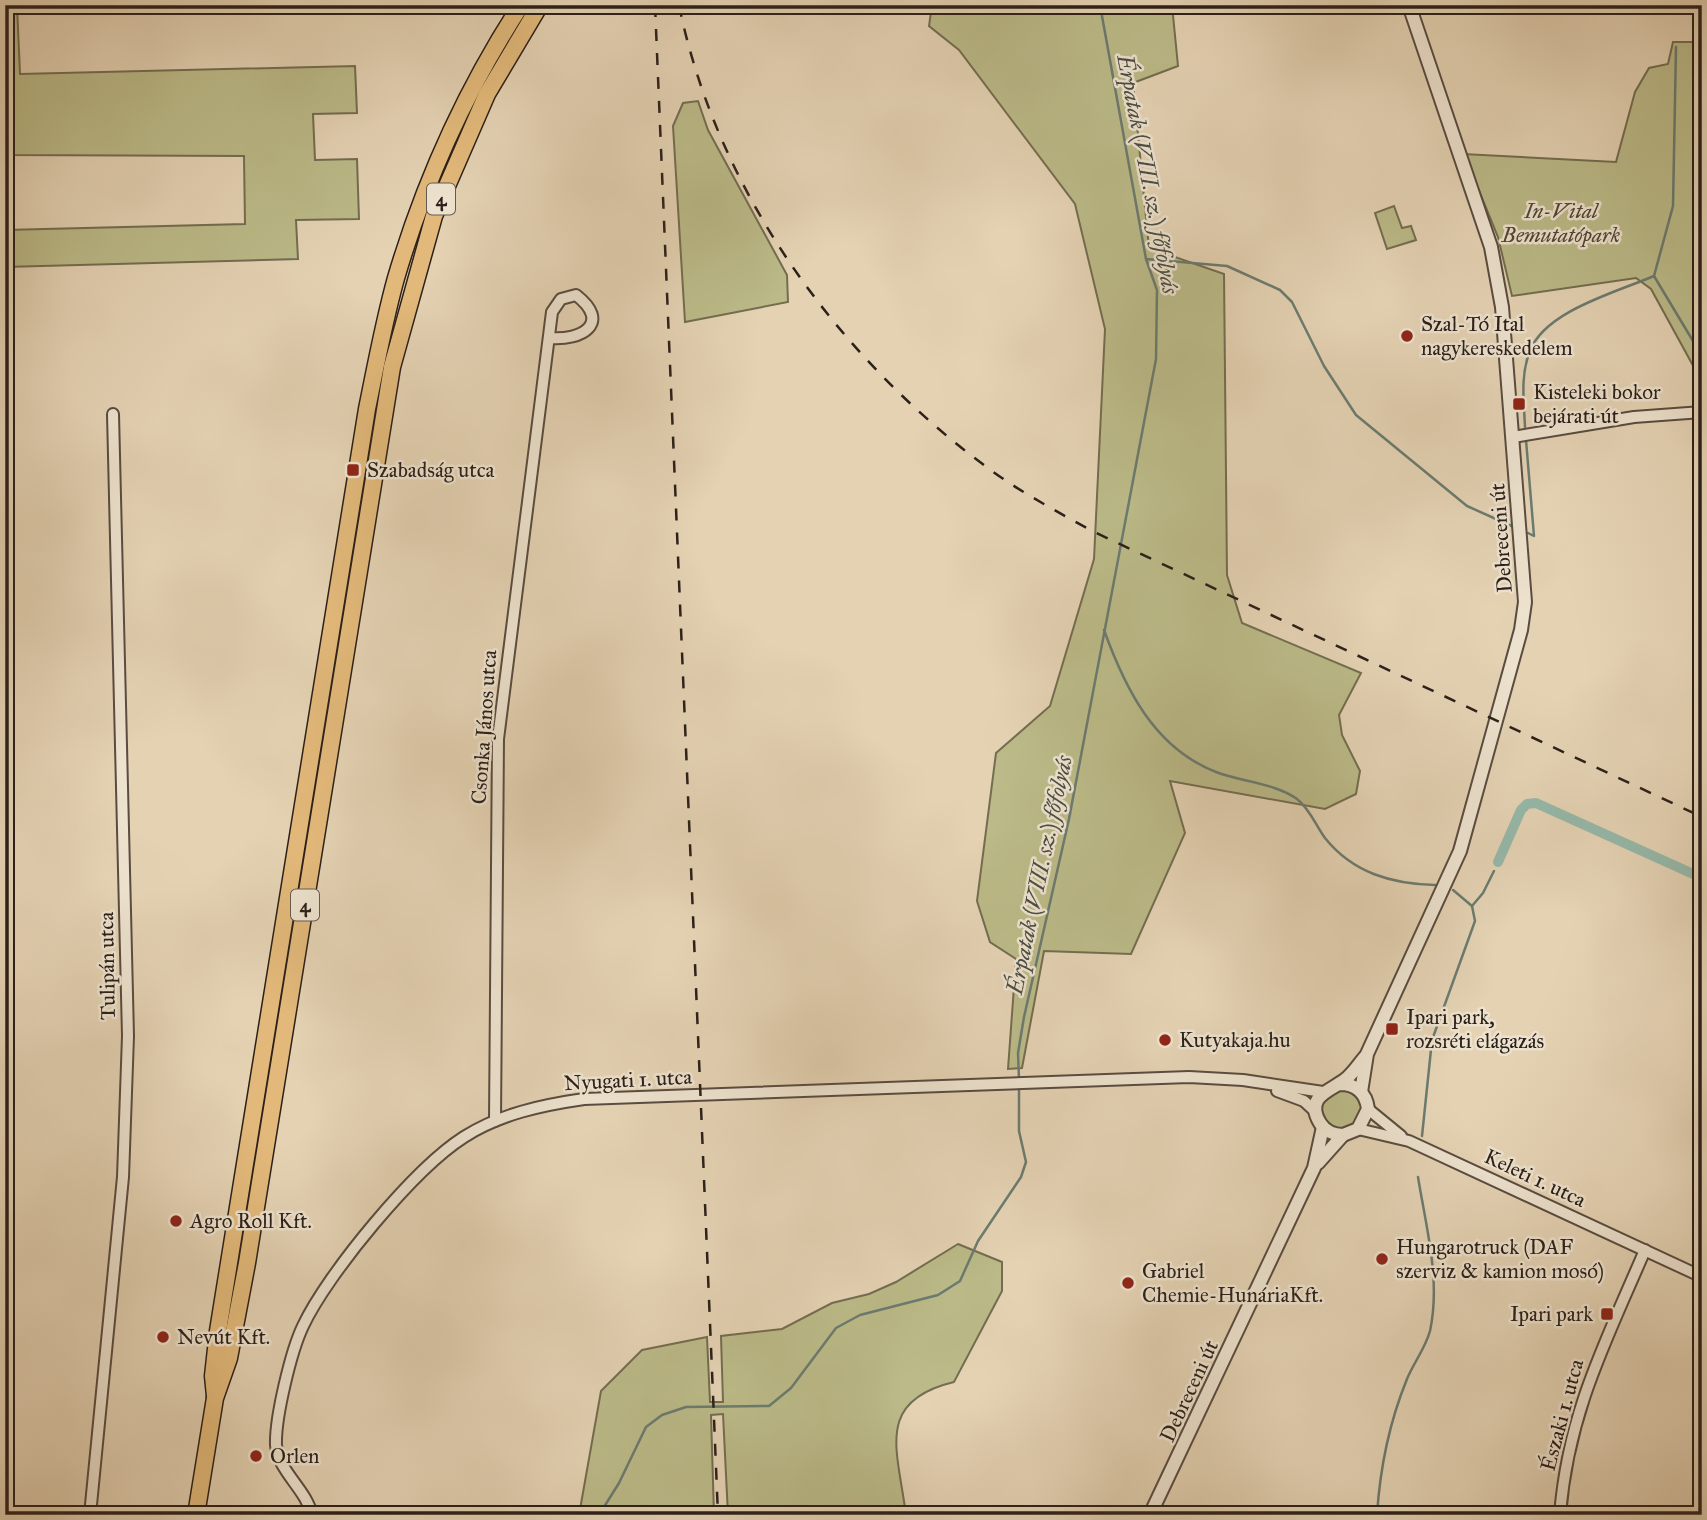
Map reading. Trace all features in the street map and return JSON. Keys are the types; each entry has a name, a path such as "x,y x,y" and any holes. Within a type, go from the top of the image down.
{"main road":[{"name":"4","path":"215,1398 213,1376 216,1340 367,409 386,315 418,212 445,148 497,41 521,5"},
{"name":"4","path":"196,1515 215,1398 229,1358 247,1263 392,367 434,216 487,94 540,5"},
{"path":"186,1515 199,1496"},
{"path":"199,1496 204,1515"}],"street":[{"name":"Debreceni út","path":"1367,1054 1460,850 1521,630 1524,589 1502,307 1491,247 1409,5"},
{"name":"Csonka János utca","path":"495,1121 498,739 552,312 561,299 576,295 591,309 593,317 578,338 549,338"},
{"path":"1513,437 1634,417 1702,412"},
{"name":"Tulipán utca","path":"90,1515 123,1177 128,1036 113,414"},
{"path":"1343,1135 1323,1127 1316,1112 1323,1092 1340,1084 1367,1054"},
{"path":"1367,1054 1361,1092 1368,1109 1409,1141"},
{"name":"Nyugati 1. utca","path":"312,1515 305,1498 279,1458 276,1443 289,1368 300,1331 335,1277 381,1216 436,1158 462,1138 495,1121 533,1108 584,1099 1189,1077 1323,1092"},
{"name":"Nyugati 1. utca","path":"1251,1082 1304,1101 1316,1112"},
{"path":"1340,1084 1351,1085 1361,1092"},
{"path":"1358,1129 1368,1109"},
{"path":"1314,1168 1323,1127"},
{"path":"1314,1168 1343,1135 1358,1129 1409,1141"},
{"name":"Keleti 1. utca","path":"1409,1141 1698,1275"},
{"name":"Debreceni út","path":"1150,1515 1314,1168"},
{"name":"Északi 1. utca","path":"1560,1515 1569,1451 1585,1392 1604,1339 1645,1250"}],"green space":[{"path":"5,5 17,5 20,74 355,66 357,113 313,114 315,160 357,159 359,219 296,220 298,259 5,267 5,230 245,224 244,156 5,155"},
{"path":"932,5 1172,5 1178,66 1133,83 1149,248 1224,274 1227,575 1242,623 1361,673 1339,715 1342,735 1360,771 1356,794 1325,809 1170,781 1185,833 1131,954 1044,951 1022,1068 1008,1069 1016,959 990,942 977,901 996,753 1050,706 1094,559 1105,329 1075,204 959,50 929,26"},
{"name":"In-Vital Bemutatópark","path":"1673,42 1702,42 1702,191 1697,201 1702,215 1702,382 1651,289 1636,278 1512,296 1498,237 1464,154 1616,162 1635,92 1649,68 1668,64"},
{"path":"698,101 708,130 787,275 788,302 685,322 673,126 683,103"},
{"path":"1394,206 1402,228 1411,226 1416,240 1387,249 1375,213"},
{"path":"1342,1090 1356,1096 1362,1110 1356,1124 1342,1130 1328,1124 1322,1110 1328,1096"},
{"path":"958,1244 1002,1262 1002,1291 954,1382 929,1391 912,1402 902,1416 897,1432 897,1450 906,1515 728,1515 723,1414 711,1415 714,1515 579,1515 601,1391 642,1350 707,1337 710,1402 723,1402 721,1336 782,1329 832,1303 869,1294 896,1282"}],"waterway":[{"name":"Érpatak (VIII. sz.) főfolyás","path":"1019,1079 1018,1053 1024,1017 1069,819 1156,359 1157,290 1146,259 1100,5"},
{"path":"1525,427 1525,370 1530,351 1538,337 1550,325 1584,304 1654,276 1673,206 1676,47"},
{"path":"1146,259 1227,266 1280,290 1292,302 1324,366 1356,415 1467,506 1516,528"},
{"path":"1654,276 1702,356"},
{"path":"1526,440 1534,536 1528,533"},
{"path":"1104,630 1132,694 1159,732 1175,748 1216,772 1279,789 1297,799 1336,850 1361,868 1389,879 1435,885"},
{"path":"1498,862 1521,810 1527,804 1536,803 1702,878"},
{"path":"1472,906 1483,893 1494,871"},
{"path":"1422,1136 1432,1040 1475,921 1472,906 1453,890"},
{"name":"Érpatak (VIII. sz.) főfolyás","path":"599,1515 619,1483 646,1427 662,1415 686,1407 769,1406 791,1388 836,1328 860,1315 938,1295 960,1281 978,1241 1021,1177 1026,1162 1019,1131 1019,1086"},
{"path":"1377,1515 1380,1480 1390,1429 1407,1379 1428,1338 1433,1312 1431,1254 1418,1177"}],"railway":[{"path":"655,5 718,1515"},
{"path":"679,5 697,74 722,141 754,205 792,266 836,324 884,378 936,427 992,471 1041,503 1092,531 1702,817"}],"place":[{"name":"Szal-Tó Ital nagykereskedelem","path":"1407,336"},
{"name":"Kisteleki bokor bejárati út","path":"1519,404"},
{"name":"Szabadság utca","path":"353,470"},
{"name":"Ipari park, rozsréti elágazás","path":"1392,1029"},
{"name":"Kutyakaja.hu","path":"1165,1040"},
{"name":"Agro Roll Kft.","path":"176,1221"},
{"name":"Hungarotruck (DAF szerviz & kamion mosó)","path":"1382,1259"},
{"name":"Gabriel Chemie-HunáriaKft.","path":"1128,1283"},
{"name":"Ipari park","path":"1607,1314"},
{"name":"Nevút Kft.","path":"163,1337"},
{"name":"Orlen","path":"256,1456"}]}
